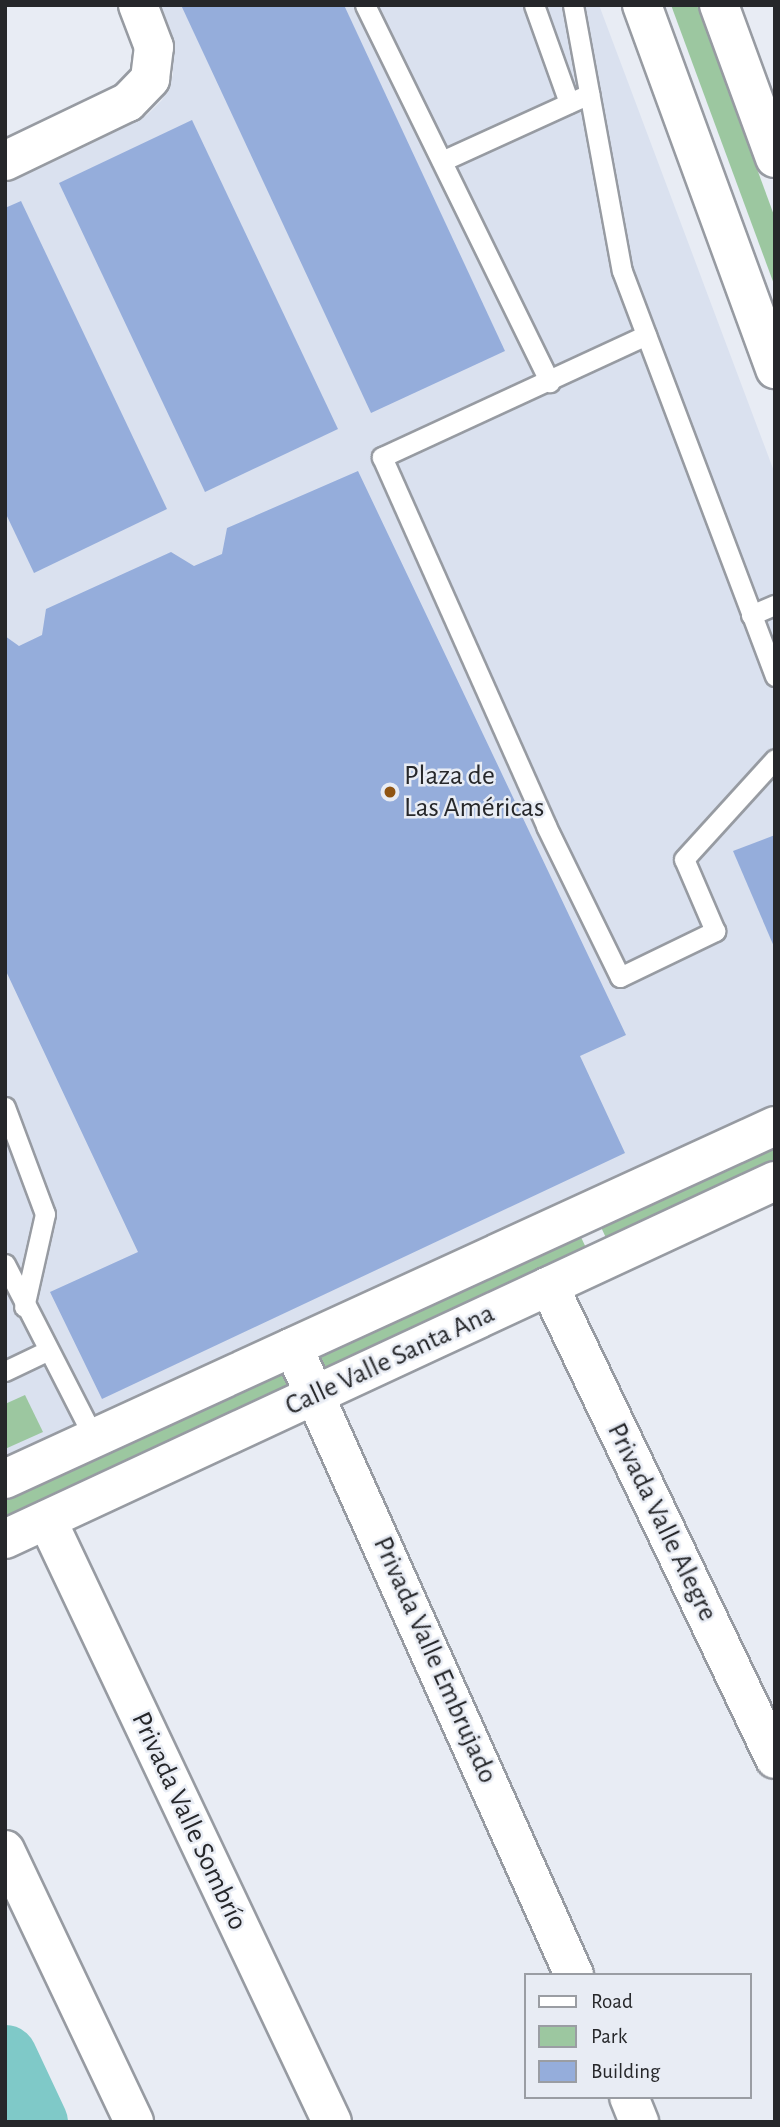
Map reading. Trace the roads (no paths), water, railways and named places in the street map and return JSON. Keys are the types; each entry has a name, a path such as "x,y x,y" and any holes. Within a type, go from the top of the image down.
{"street":[{"path":"5,161 128,102 150,79 154,47 138,5"},
{"path":"642,5 775,369"},
{"path":"719,5 775,158"},
{"name":"Calle Valle Santa Ana","path":"5,1479 775,1126"},
{"name":"Calle Valle Santa Ana","path":"5,1539 775,1181"},
{"path":"578,1216 600,1262"},
{"name":"Privada Valle Alegre","path":"549,1286 775,1759"},
{"name":"Privada Valle Embrujado","path":"293,1347 317,1394 573,1973"},
{"name":"Privada Valle Sombrío","path":"47,1520 332,2122"},
{"path":"5,1850 134,2122"},
{"path":"630,2099 639,2122"}],"lane":[{"path":"365,5 550,382"},
{"path":"534,5 569,103"},
{"path":"573,5 622,271 775,676"},
{"path":"442,161 589,94"},
{"path":"646,335 550,382 382,457 546,826 620,977 715,931 684,859 775,759"},
{"path":"751,615 775,605"},
{"path":"5,1107 45,1214 24,1307"},
{"path":"5,1264 24,1307 94,1438"},
{"path":"5,1371 47,1351"}],"waterway":[{"path":"5,2056 36,2122"}],"place":[{"name":"Plaza de Las Américas","path":"390,792"}]}
